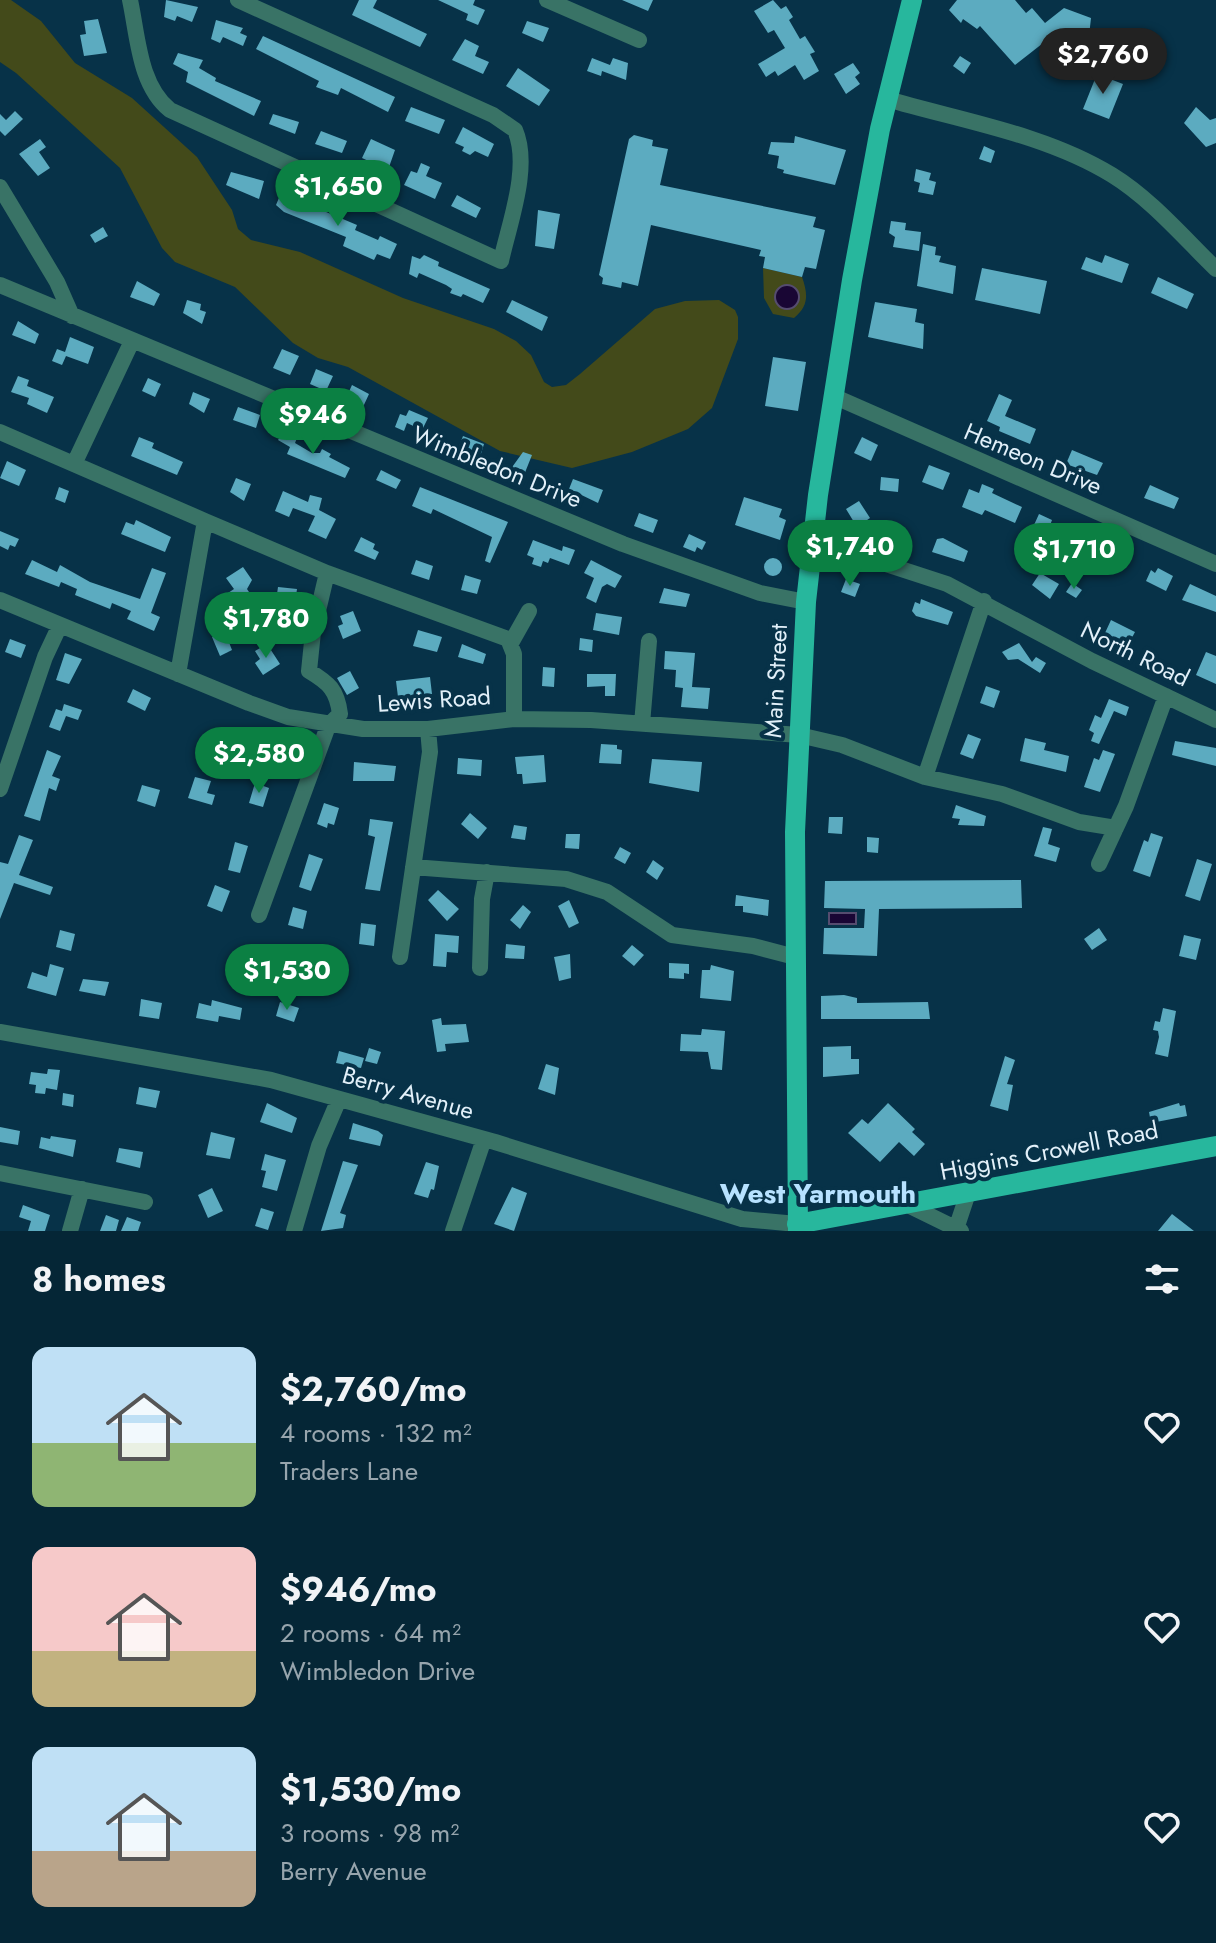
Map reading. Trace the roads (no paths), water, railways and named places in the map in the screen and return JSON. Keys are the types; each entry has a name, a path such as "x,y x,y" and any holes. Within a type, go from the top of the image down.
{"main road":[{"name":"Main Street","path":"798,1228 795,957 799,735 806,602 833,396 887,99 912,0"},
{"name":"Higgins Crowell Road","path":"798,1228 906,1204 1216,1146"}],"street":[{"path":"130,0 145,72 152,91 170,110 501,261 518,177 520,152 515,130 493,115 238,0"},
{"path":"547,0 639,40"},
{"path":"887,99 986,124 1082,158 1128,186 1216,269"},
{"path":"0,187 57,282 72,316"},
{"name":"Wimbledon Drive","path":"0,285 609,539 760,593 806,602"},
{"path":"74,464 132,341"},
{"name":"Hemeon Drive","path":"833,396 1216,564"},
{"path":"0,432 327,573 508,639 514,654 514,719"},
{"path":"178,674 205,521"},
{"name":"North Road","path":"812,540 947,584 1072,650 1216,720"},
{"path":"259,915 328,726 340,714 338,696 330,683 309,671 313,632 327,573"},
{"name":"Lewis Road","path":"0,600 288,717 328,726 428,729 514,719 799,735 842,745 925,777 1002,794 1097,827 1116,828"},
{"path":"925,777 984,601"},
{"path":"511,643 529,611"},
{"path":"0,789 45,657 60,625"},
{"path":"642,724 649,641"},
{"path":"1099,864 1116,828 1166,696"},
{"path":"400,957 430,752 428,729"},
{"path":"413,867 566,879 592,886 672,935 753,946 795,957"},
{"path":"480,968 482,899 487,872"},
{"name":"Berry Avenue","path":"0,1032 271,1080 484,1139 742,1219 798,1228"},
{"path":"294,1231 319,1146 339,1099"},
{"path":"453,1231 484,1139"},
{"path":"0,1173 145,1202"},
{"path":"70,1231 82,1189"},
{"path":"906,1204 958,1230 968,1193"}],"district":[{"name":"West Yarmouth","path":"818,1193"}]}
